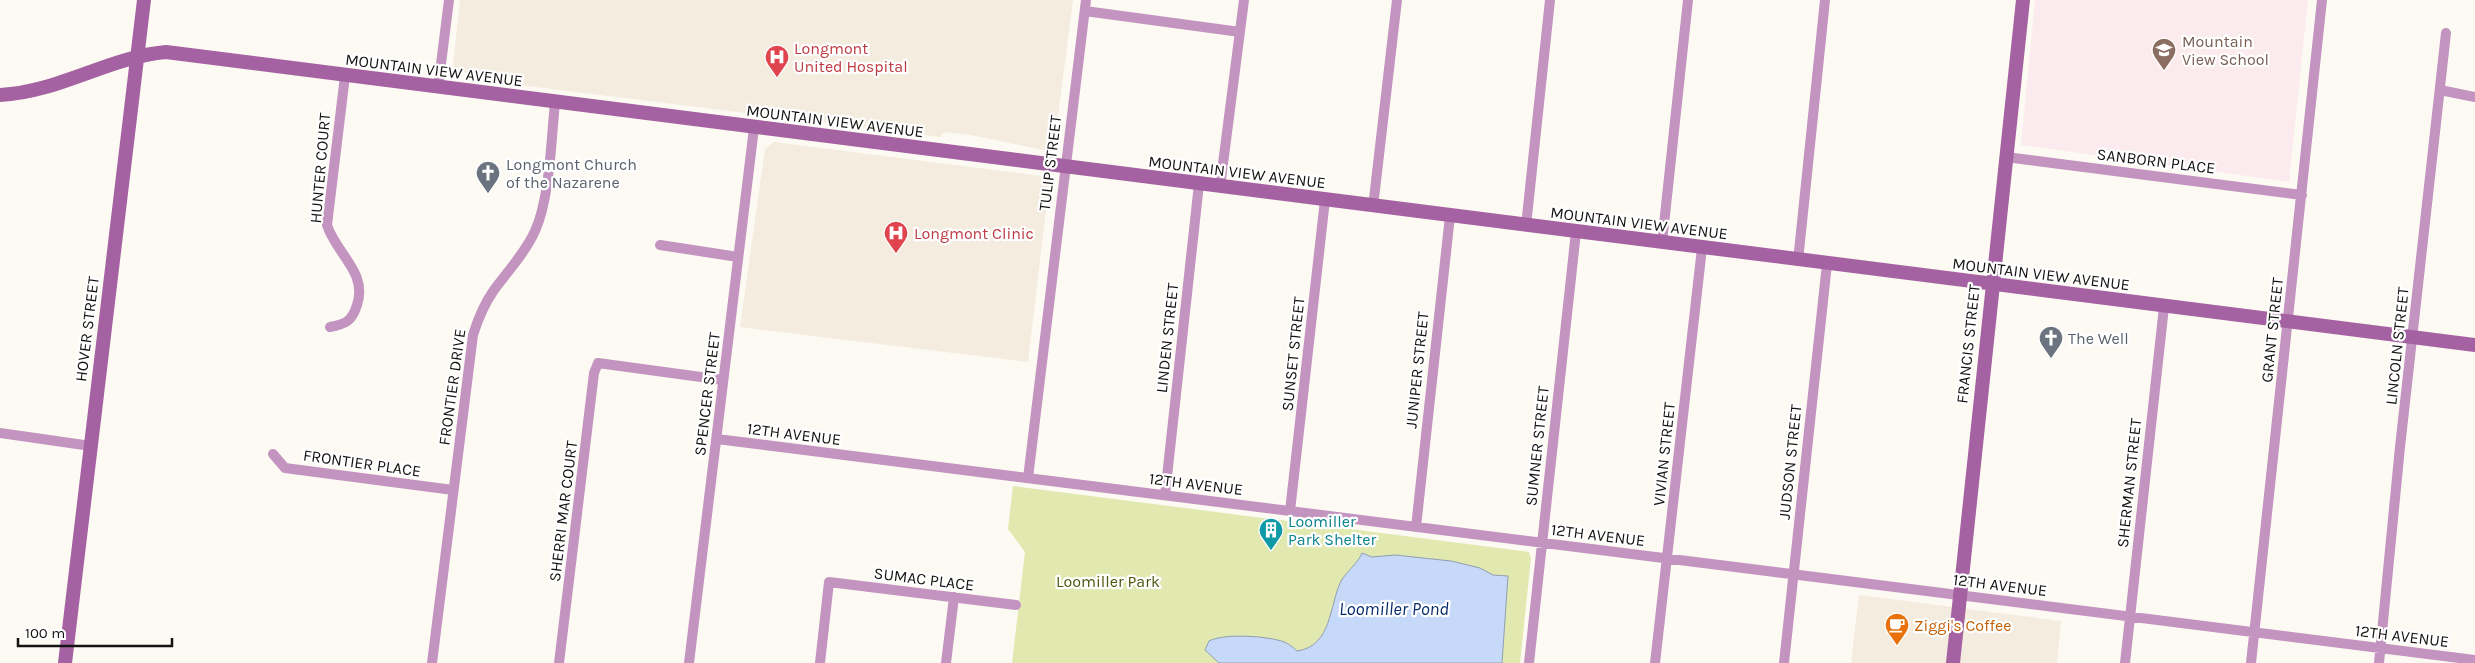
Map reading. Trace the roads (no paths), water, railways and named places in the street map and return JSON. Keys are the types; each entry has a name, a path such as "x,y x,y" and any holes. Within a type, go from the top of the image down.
{"street":[{"name":"HOVER STREET","path":"65,663 144,0"},
{"path":"438,88 449,0"},
{"path":"1220,187 1244,0"},
{"path":"1373,207 1397,0"},
{"path":"1526,226 1550,0"},
{"path":"1662,243 1688,0"},
{"path":"1798,260 1825,0"},
{"name":"FRANCIS STREET","path":"1952,663 2023,0"},
{"name":"GRANT STREET","path":"2251,663 2322,0"},
{"path":"1085,5 1240,32"},
{"name":"TULIP STREET","path":"1028,478 1085,5"},
{"name":"LINCOLN STREET","path":"2379,663 2446,33"},
{"name":"MOUNTAIN VIEW AVENUE","path":"0,95 38,90 138,57 166,52 1373,207 2475,345"},
{"name":"HUNTER COURT","path":"330,328 344,325 352,319 360,296 356,273 330,237 327,225 345,76"},
{"path":"2440,90 2475,96"},
{"name":"FRONTIER DRIVE","path":"432,663 473,335 480,313 527,246 536,229 543,205 555,103"},
{"name":"SPENCER STREET","path":"689,663 754,128"},
{"name":"SANBORN PLACE","path":"2006,157 2302,195"},
{"name":"LINDEN STREET","path":"1165,495 1199,184"},
{"name":"SUNSET STREET","path":"1290,511 1325,200"},
{"name":"JUNIPER STREET","path":"1416,527 1450,216"},
{"name":"SUMNER STREET","path":"1529,663 1576,232"},
{"path":"660,245 738,257"},
{"name":"VIVIAN STREET","path":"1655,663 1702,248"},
{"name":"JUDSON STREET","path":"1784,663 1792,574 1827,264"},
{"name":"SHERMAN STREET","path":"2125,663 2164,307"},
{"name":"SHERRI MAR COURT","path":"559,663 594,373 598,363 723,380"},
{"path":"0,433 91,446"},
{"name":"12TH AVENUE","path":"717,439 2475,660"},
{"name":"FRONTIER PLACE","path":"273,454 285,468 453,490"},
{"name":"SUMAC PLACE","path":"820,663 829,582 1016,605"},
{"path":"946,663 954,597"}],"water":[{"name":"Loomiller Pond","path":"1362,553 1372,557 1395,555 1451,561 1480,568 1493,575 1508,576 1502,663 1219,663 1205,650 1209,641 1216,638 1235,636 1277,640 1288,644 1297,651 1308,648 1323,633 1328,624 1341,581"}],"place":[{"name":"Mountain View School","path":"2164,71"},
{"name":"Longmont United Hospital","path":"777,78"},
{"name":"Longmont Church of the Nazarene","path":"488,194"},
{"name":"Longmont Clinic","path":"896,254"},
{"name":"The Well","path":"2051,359"},
{"name":"Loomiller Park Shelter","path":"1271,551"},
{"name":"Ziggi's Coffee","path":"1897,646"}],"park label":[{"name":"Loomiller Park","path":"1108,581"}]}
